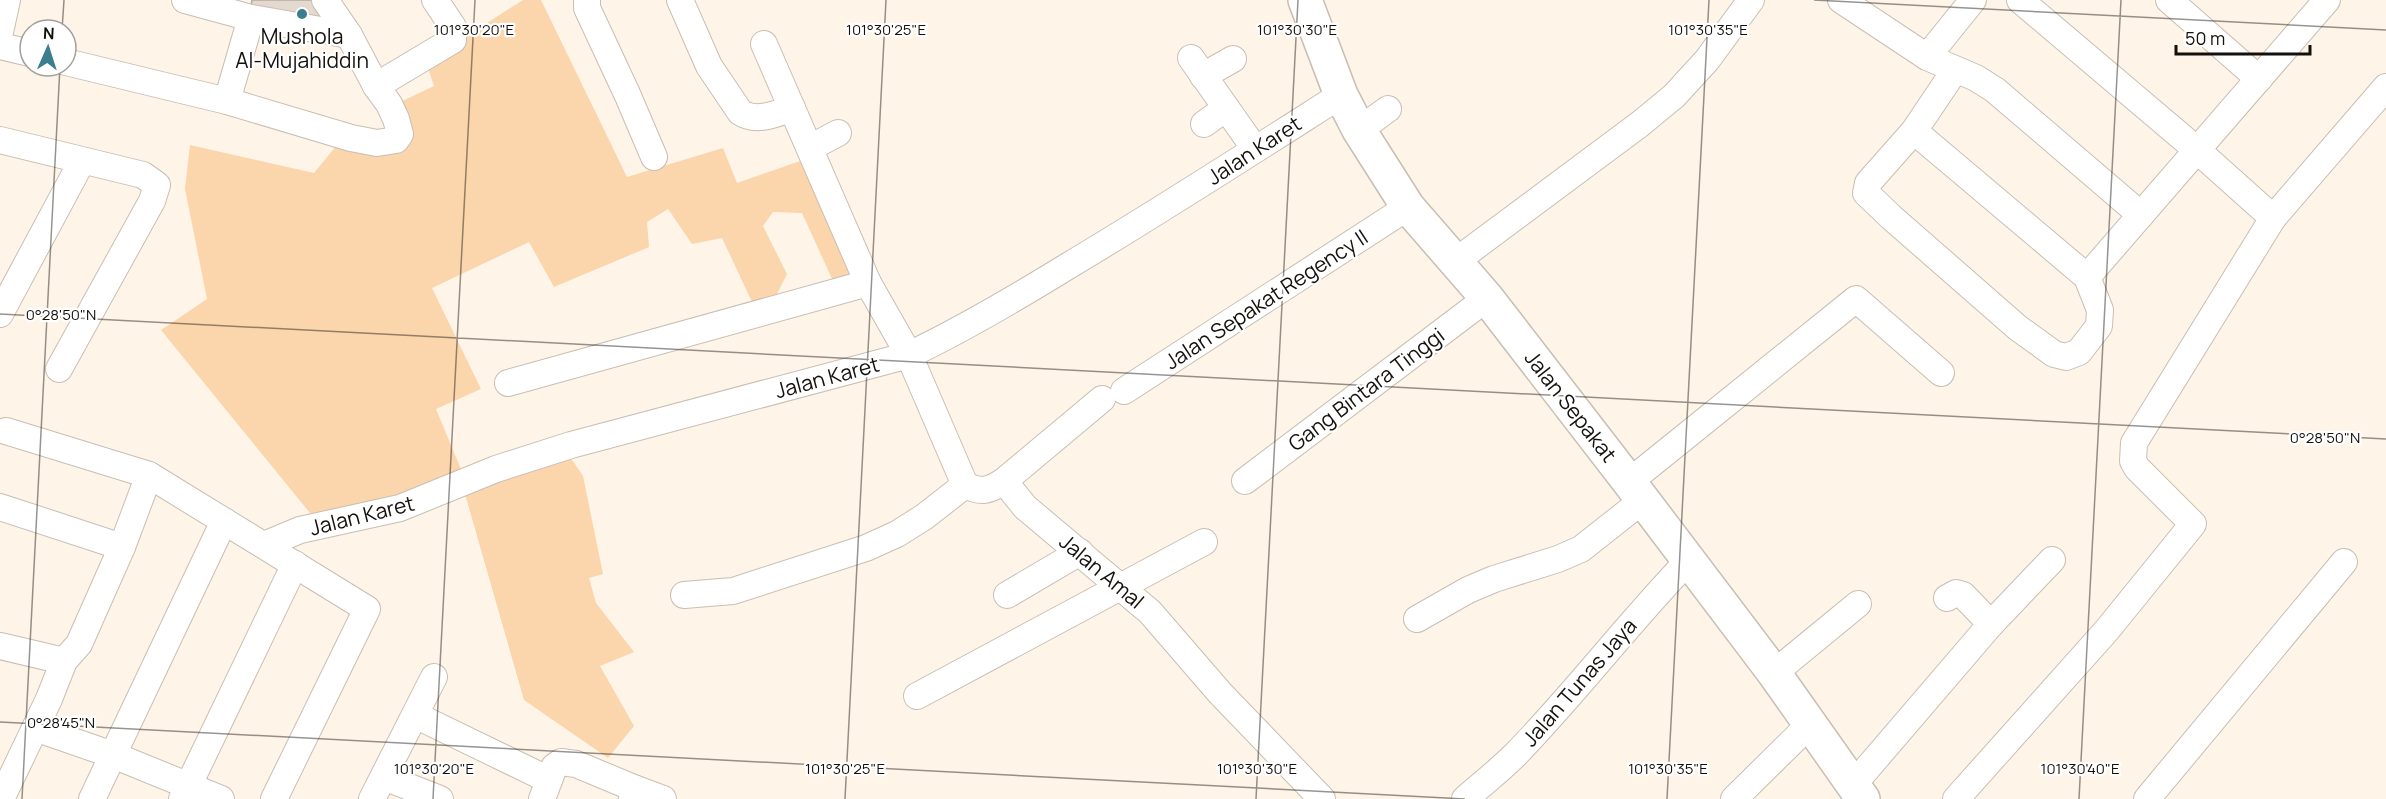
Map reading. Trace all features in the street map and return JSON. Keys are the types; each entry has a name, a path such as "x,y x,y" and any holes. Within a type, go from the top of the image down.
{"main road":[{"name":"Jalan Sepakat","path":"1305,0 1341,95 1359,130 1408,207 1487,298 1636,491 1774,673 1858,792"}],"street":[{"path":"0,33 7,0"},
{"path":"78,65 227,101 351,138 377,143 391,142 400,136 389,104 376,86 350,35 325,0"},
{"path":"376,86 453,40 453,27 435,0"},
{"path":"587,0 587,8 654,157"},
{"path":"680,0 709,66 740,112 745,116 762,117 792,108"},
{"path":"1456,261 1640,124 1674,96 1707,60 1751,0"},
{"path":"1841,0 1928,57 1976,78 1995,90 2141,215"},
{"path":"1928,57 1973,0"},
{"path":"2020,0 2198,150 2273,218"},
{"path":"2169,0 2259,79"},
{"path":"195,1 251,18 350,35"},
{"path":"2087,277 2259,79 2316,4"},
{"path":"227,101 251,18"},
{"path":"764,44 868,283 909,355 965,485 991,490 1004,481"},
{"path":"0,46 18,50"},
{"path":"1233,59 1197,67 1255,149"},
{"path":"1914,131 2087,277 2100,310 2099,326 2079,352 2066,357 2054,354 2018,328 1868,196 1865,190 1868,183 1914,131 1956,70"},
{"path":"1956,799 2107,630 2193,524 2137,468 2133,461 2133,444 2273,218 2386,87"},
{"name":"Jalan Karet","path":"264,545 300,530 400,508 496,469 571,446 909,355 941,340 1029,290 1149,218 1341,95"},
{"path":"1204,124 1226,108"},
{"path":"1359,130 1388,109"},
{"path":"810,148 838,133"},
{"path":"1,142 143,175 156,183 157,187 152,201 59,369"},
{"path":"0,314 82,161"},
{"name":"Jalan Sepakat Regency II","path":"1004,481 1113,395 1408,207"},
{"path":"508,383 868,283"},
{"name":"Gang Bintara Tinggi","path":"1245,481 1487,298"},
{"path":"1417,619 1468,590 1581,549 1636,491 1856,299 1941,373"},
{"path":"6,431 149,476 367,609 274,799"},
{"path":"1,799 64,661 79,644 122,547 149,476"},
{"name":"Jalan Amal","path":"1004,481 1025,507 1150,612 1220,693 1322,799"},
{"path":"684,595 733,591 866,548 897,534 924,517 965,485"},
{"path":"0,507 122,547"},
{"path":"92,799 224,520"},
{"path":"917,696 1204,543"},
{"path":"1007,595 1080,552"},
{"name":"Jalan Tunas Jaya","path":"1465,799 1515,755 1599,663 1647,604 1689,560"},
{"path":"1858,792 1991,624 2052,560"},
{"path":"2147,799 2344,562"},
{"path":"185,792 295,564"},
{"path":"1947,598 1956,593 1963,595 1991,624"},
{"path":"1774,673 1858,604"},
{"path":"0,646 64,661"},
{"path":"434,677 378,788 440,799"},
{"path":"415,715 546,790 554,767 565,761 576,764 634,794 663,799"},
{"path":"1734,799 1810,724"},
{"path":"35,728 113,755 185,792 221,799"}],"shaded area":[{"path":"523,0 541,0 627,177 723,148 737,183 806,159 861,274 833,281 802,213 773,212 763,226 787,274 774,300 754,306 722,238 692,244 668,209 647,222 649,247 554,287 529,242 432,288 481,389 436,409 463,474 430,491 314,518 161,330 207,299 185,189 190,145 314,173 337,145 370,154 403,149 396,104 434,86 426,62"},
{"path":"566,451 583,476 603,574 589,578 596,603 634,652 600,666 634,726 608,758 524,700 463,487"}],"building":[{"name":"Mushola Al-Mujahiddin","path":"252,0 323,1 318,22 251,6"}],"place":[{"name":"Mushola Al-Mujahiddin","path":"302,14"}]}
